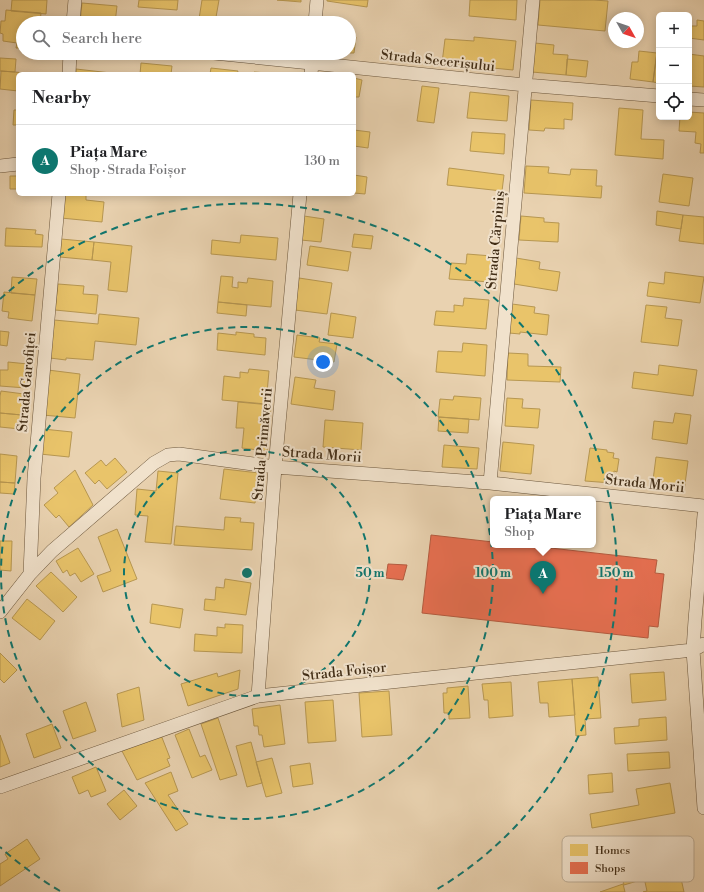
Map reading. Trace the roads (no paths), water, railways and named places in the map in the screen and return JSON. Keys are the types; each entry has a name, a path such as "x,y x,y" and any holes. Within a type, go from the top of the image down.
{"street":[{"path":"74,16 75,0"},
{"path":"316,16 317,0"},
{"name":"Strada Cărpiniș","path":"490,483 533,0"},
{"path":"68,72 69,60"},
{"name":"Strada Secerișului","path":"283,60 525,85 656,96"},
{"path":"692,99 704,100"},
{"path":"0,166 16,164"},
{"name":"Strada Garofiței","path":"30,574 34,478 59,196"},
{"name":"Strada Primăverii","path":"258,696 275,467 300,196"},
{"name":"Strada Morii","path":"0,612 30,574 58,546 154,463 168,455 179,454 275,467 490,483 704,506"},
{"path":"704,515 695,620 699,647 704,808"},
{"name":"Strada Foișor","path":"0,787 258,696 699,647"}],"place":[{"name":"Piața Mare","path":"543,594"}]}
